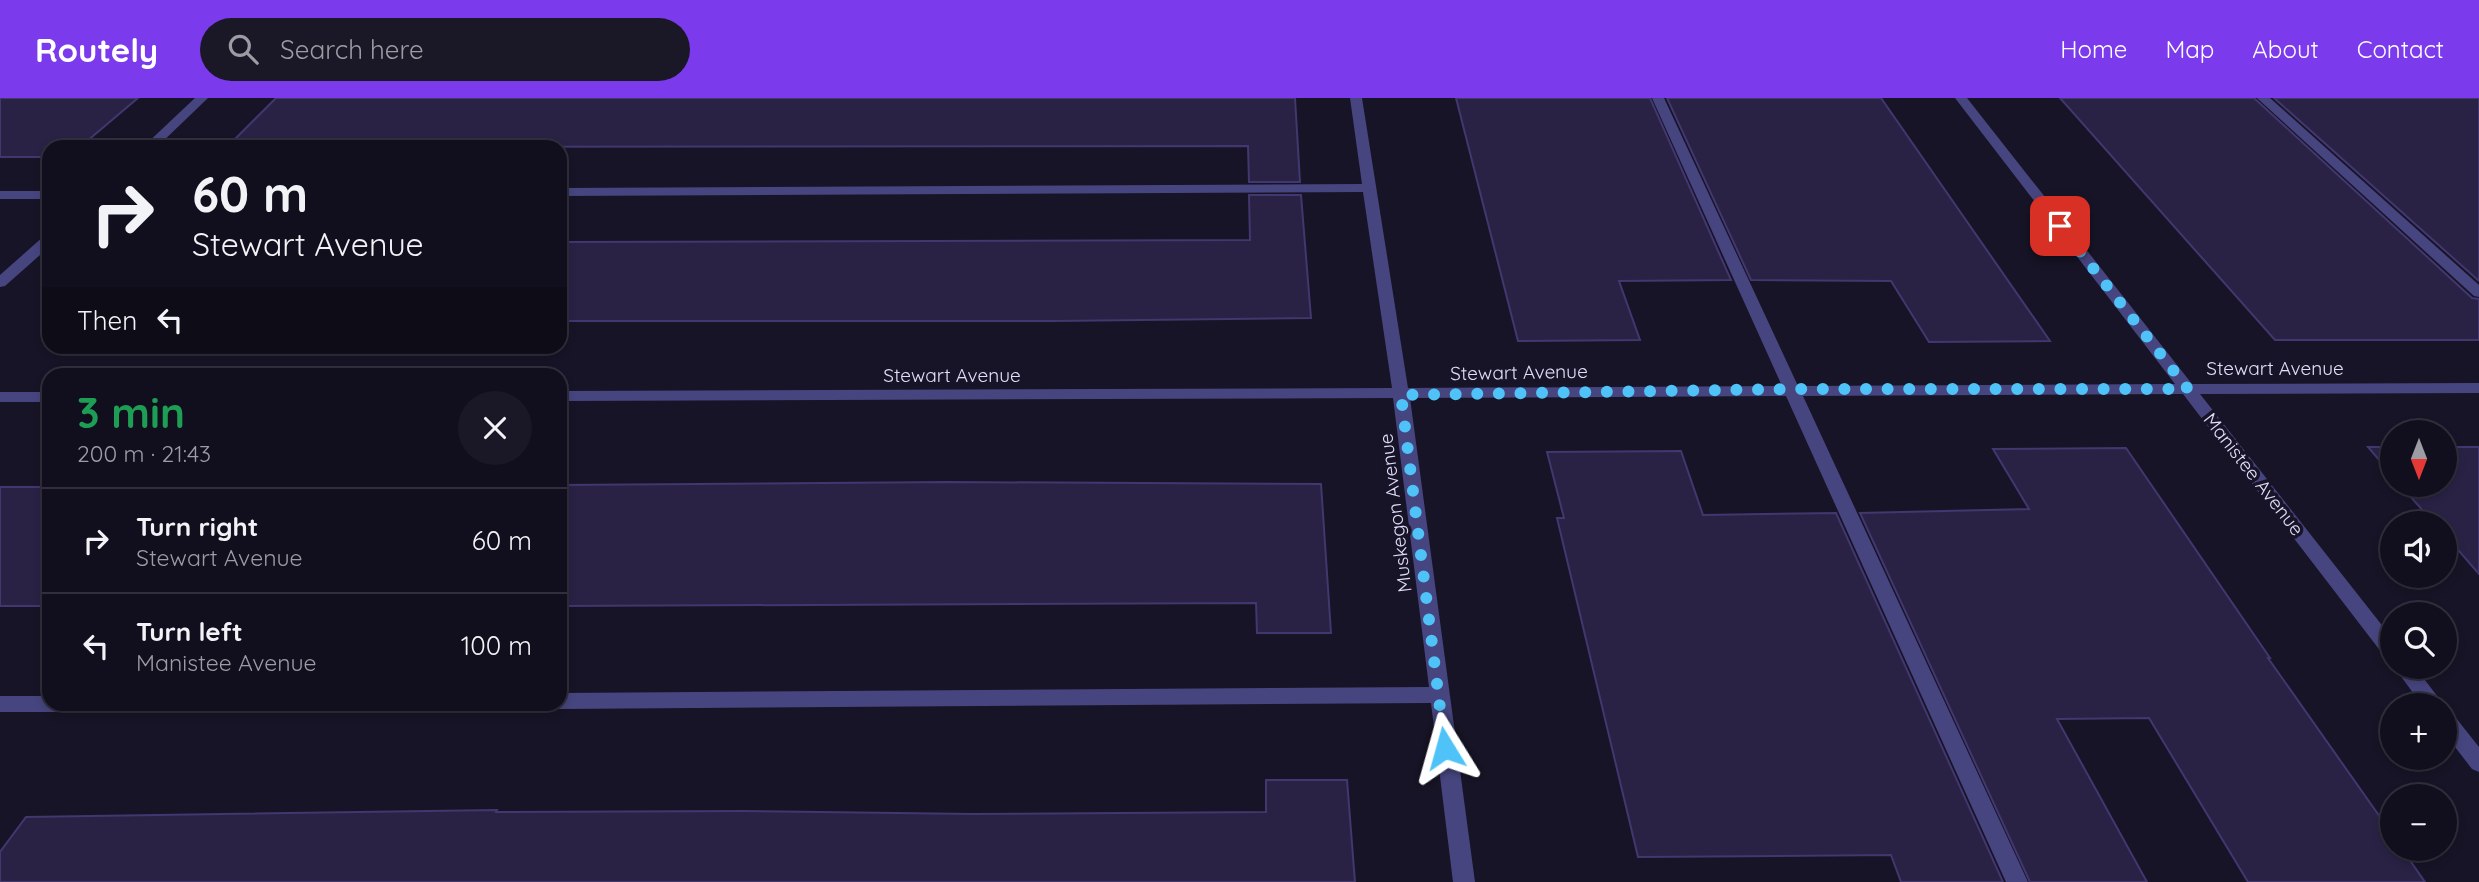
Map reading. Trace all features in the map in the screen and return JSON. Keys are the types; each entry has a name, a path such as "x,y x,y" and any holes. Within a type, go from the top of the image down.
{"street":[{"path":"157,140 202,98"},
{"name":"Muskegon Avenue","path":"1356,98 1401,395 1464,882"},
{"path":"1658,98 2017,882"},
{"name":"Manistee Avenue","path":"1961,98 2380,637"},
{"path":"2263,98 2479,293"},
{"path":"567,192 1369,188"},
{"path":"0,195 42,195"},
{"path":"0,283 42,245"},
{"name":"Stewart Avenue","path":"567,396 1401,395 1791,389 2479,388"},
{"path":"0,397 42,397"},
{"path":"2413,679 2425,693"},
{"path":"567,701 1438,695"},
{"path":"0,704 42,704"},
{"path":"2457,735 2479,763"}],"building":[{"path":"0,98 138,98 88,140 42,140 42,157 0,157"},
{"path":"276,98 1295,98 1300,182 1249,182 1248,146 567,147 567,140 234,140"},
{"path":"1456,98 1650,98 1731,280 1619,281 1640,340 1518,341"},
{"path":"1667,98 1881,98 2050,341 1929,342 1891,281 1751,280"},
{"path":"2060,98 2254,98 2472,298 2479,299 2479,340 2275,340"},
{"path":"2274,98 2479,98 2479,281"},
{"path":"1249,195 1301,195 1311,318 567,321 567,242 1250,240"},
{"path":"2368,447 2380,447 2380,461"},
{"path":"2457,447 2479,447 2479,574 2457,549 2457,511 2423,511 2411,497 2457,497"},
{"path":"2126,448 2268,658 2380,817 2380,861 2410,861 2425,882 2248,882 2149,718 2057,719 2147,882 2030,882 1860,513 2029,509 1993,449"},
{"path":"1681,451 1703,515 1836,513 2003,882 1901,882 1891,855 1638,857 1557,518 1564,518 1547,452"},
{"path":"947,482 1321,484 1331,633 1257,633 1256,603 567,606 567,485"},
{"path":"0,487 42,487 42,606 0,606"},
{"path":"1266,780 1347,780 1355,882 0,882 0,852 26,817 497,810 496,812 973,814 1266,812"}],"route":[{"path":"1445,748 1401,395 1791,389 2188,389 2060,226"}]}
